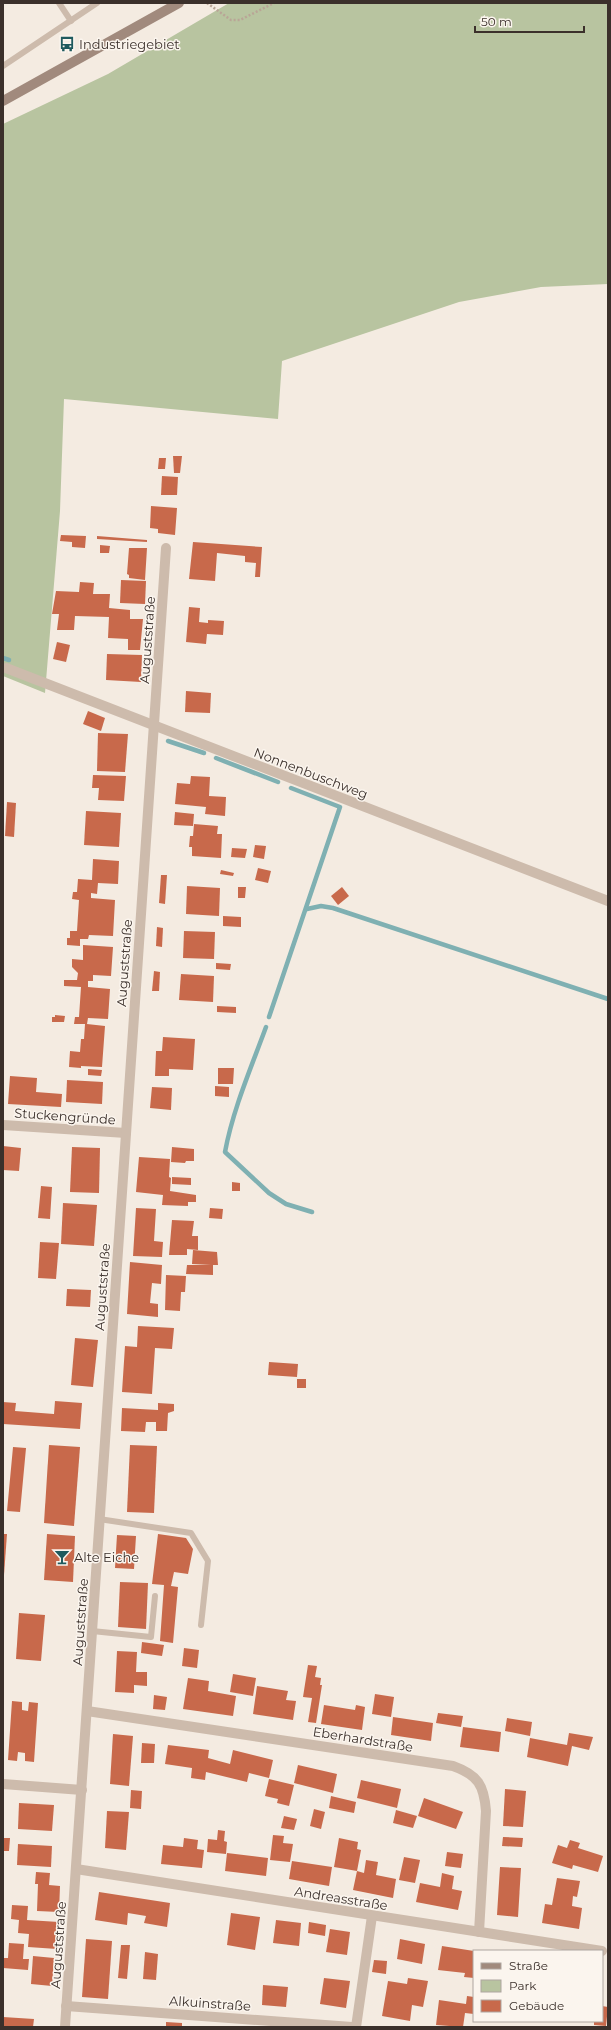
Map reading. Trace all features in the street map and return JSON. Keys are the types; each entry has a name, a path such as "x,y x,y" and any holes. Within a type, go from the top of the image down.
{"main road":[{"path":"3,101 179,3"}],"street":[{"name":"Auguststraße","path":"65,2027 166,548"},
{"name":"Nonnenbuschweg","path":"6,668 608,901"},
{"name":"Stuckengründe","path":"3,1125 126,1133"},
{"name":"Eberhardstraße","path":"87,1711 453,1766 469,1772 485,1794 486,1805 479,1932"},
{"path":"3,1784 82,1790"},
{"name":"Andreasstraße","path":"76,1869 596,1950"},
{"path":"356,2027 372,1916"},
{"name":"Alkuinstraße","path":"66,2006 352,2027"}],"lane":[{"path":"59,3 71,21"},
{"path":"3,66 97,3"},
{"path":"99,1519 191,1533 208,1561 201,1625"},
{"path":"92,1631 151,1637 155,1596"}],"path":[{"path":"207,3 230,20 240,20 274,3"}],"green space":[{"path":"229,3 608,3 608,284 541,287 459,302 282,361 278,419 64,399 60,511 45,693 3,676 3,124 108,74"}],"building":[{"path":"173,456 182,456 180,473 174,473"},
{"path":"159,458 166,458 165,469 158,469"},
{"path":"162,476 178,477 177,495 161,495"},
{"path":"151,506 177,508 175,535 158,533 158,529 150,528"},
{"path":"61,535 86,536 85,548 72,547 72,542 60,541"},
{"path":"97,536 147,540 147,542 97,539"},
{"path":"193,542 262,547 260,577 255,577 256,563 245,562 245,556 217,553 215,581 189,579"},
{"path":"100,545 110,546 109,553 100,553"},
{"path":"129,548 147,548 145,580 129,578 129,575 127,574"},
{"path":"121,580 146,581 145,604 120,603"},
{"path":"80,582 94,583 93,594 110,594 109,608 130,610 130,619 143,619 140,650 128,650 128,639 108,638 109,617 75,616 74,630 57,630 59,614 52,614 56,591 79,592"},
{"path":"189,607 200,608 199,622 208,623 208,620 224,621 223,635 207,634 206,644 186,642"},
{"path":"57,642 70,645 66,662 53,659"},
{"path":"107,654 142,655 141,682 106,680"},
{"path":"186,691 211,693 210,713 185,712"},
{"path":"88,711 105,718 101,731 83,724"},
{"path":"98,733 128,734 125,772 97,771"},
{"path":"93,775 126,776 124,801 98,800 99,788 92,788"},
{"path":"191,776 210,777 209,796 226,797 225,816 205,814 206,807 175,804 177,783 190,784"},
{"path":"7,802 16,803 14,837 5,836"},
{"path":"86,811 121,813 119,847 84,845"},
{"path":"175,812 194,814 193,826 174,825"},
{"path":"194,824 218,826 217,834 222,834 221,858 192,856 192,847 189,847 190,836 193,836"},
{"path":"255,845 266,846 264,859 253,857"},
{"path":"232,848 247,849 245,858 231,857"},
{"path":"93,859 119,861 118,884 98,883 97,894 91,893 91,898 115,900 113,936 89,935 88,939 80,939 80,946 67,945 67,938 70,938 70,931 77,931 79,900 72,899 73,892 77,892 78,879 92,880"},
{"path":"258,868 271,871 268,883 255,880"},
{"path":"221,870 234,873 233,876 220,874"},
{"path":"161,875 167,875 165,904 159,903"},
{"path":"187,886 220,888 219,916 186,914"},
{"path":"238,887 246,887 245,898 238,898"},
{"path":"342,887 349,896 338,905 331,896"},
{"path":"223,916 241,917 241,927 223,926"},
{"path":"157,927 163,928 162,947 156,946"},
{"path":"184,931 215,932 214,959 183,958"},
{"path":"83,945 113,947 111,976 93,975 93,981 88,981 88,987 110,989 108,1019 88,1018 87,1024 105,1026 102,1067 69,1067 70,1051 80,1052 81,1039 84,1039 85,1024 74,1024 75,1017 79,1017 81,987 64,986 64,980 77,980 78,973 72,967 72,959 83,960"},
{"path":"216,963 231,964 230,970 216,969"},
{"path":"154,971 160,972 159,991 152,991"},
{"path":"181,974 214,976 213,1002 179,1000"},
{"path":"217,1006 236,1007 236,1013 217,1012"},
{"path":"55,1015 65,1016 64,1022 52,1022 52,1017 55,1017"},
{"path":"163,1037 195,1039 193,1070 169,1069 169,1076 155,1076 156,1051 162,1051"},
{"path":"218,1068 234,1068 233,1084 218,1084"},
{"path":"88,1069 102,1070 101,1076 88,1075"},
{"path":"10,1076 37,1078 36,1092 62,1094 61,1107 8,1104"},
{"path":"67,1080 103,1082 102,1104 66,1102"},
{"path":"215,1086 229,1087 229,1097 215,1096"},
{"path":"152,1087 172,1088 171,1110 150,1108"},
{"path":"3,1146 21,1148 19,1171 3,1170"},
{"path":"72,1147 100,1148 99,1193 70,1192"},
{"path":"172,1147 194,1149 194,1161 186,1161 185,1163 171,1162"},
{"path":"139,1157 170,1159 170,1191 196,1195 196,1202 188,1202 188,1206 162,1205 163,1195 136,1192"},
{"path":"172,1177 191,1178 191,1185 172,1184"},
{"path":"232,1182 240,1183 240,1191 232,1191"},
{"path":"41,1186 52,1187 50,1219 38,1218"},
{"path":"63,1203 97,1205 94,1246 61,1244"},
{"path":"136,1208 156,1209 154,1241 163,1242 162,1257 133,1256"},
{"path":"210,1208 223,1209 222,1219 209,1218"},
{"path":"172,1220 194,1221 192,1236 198,1236 198,1250 187,1249 187,1255 169,1255"},
{"path":"40,1242 59,1243 56,1279 38,1278"},
{"path":"193,1250 217,1252 218,1265 213,1265 213,1275 186,1274 187,1265 211,1265 192,1264"},
{"path":"130,1262 162,1265 161,1284 152,1283 150,1303 158,1304 158,1317 127,1314"},
{"path":"166,1275 186,1276 185,1292 181,1292 180,1311 165,1310"},
{"path":"67,1289 91,1290 90,1307 66,1306"},
{"path":"138,1326 174,1328 172,1349 155,1348 152,1394 122,1392 125,1346 137,1347"},
{"path":"75,1338 98,1340 93,1387 71,1385"},
{"path":"269,1362 298,1364 297,1377 268,1375"},
{"path":"297,1379 306,1379 306,1388 297,1388"},
{"path":"55,1401 82,1403 80,1429 3,1424 3,1402 16,1403 15,1411 54,1414"},
{"path":"158,1403 174,1404 174,1411 168,1413 167,1431 156,1431 156,1422 146,1422 145,1432 121,1431 122,1408 158,1410"},
{"path":"49,1445 80,1447 74,1526 44,1523"},
{"path":"130,1445 157,1446 154,1513 127,1512"},
{"path":"13,1447 26,1448 20,1512 7,1511"},
{"path":"3,1534 7,1534 4,1575 3,1575"},
{"path":"47,1534 75,1536 73,1582 44,1580"},
{"path":"158,1534 186,1538 193,1549 188,1574 174,1572 171,1586 178,1587 173,1643 160,1641 164,1585 152,1584"},
{"path":"117,1535 136,1536 134,1569 115,1568"},
{"path":"120,1582 148,1583 146,1629 118,1627"},
{"path":"19,1613 45,1615 41,1661 16,1659"},
{"path":"142,1642 164,1645 162,1656 141,1653"},
{"path":"184,1648 199,1650 197,1668 182,1666"},
{"path":"117,1651 137,1652 136,1672 147,1672 147,1686 134,1685 134,1693 115,1692"},
{"path":"308,1665 317,1666 315,1677 321,1678 320,1685 322,1685 316,1723 308,1722 312,1698 303,1697"},
{"path":"233,1674 256,1678 253,1696 230,1692"},
{"path":"188,1678 209,1681 208,1691 236,1696 233,1716 183,1709"},
{"path":"257,1686 288,1691 286,1700 296,1701 293,1720 253,1714"},
{"path":"375,1694 394,1697 391,1717 372,1714"},
{"path":"154,1695 167,1697 165,1710 153,1709"},
{"path":"12,1701 22,1702 22,1710 28,1711 29,1702 38,1703 34,1762 25,1761 25,1753 18,1752 17,1761 8,1760"},
{"path":"324,1705 355,1710 356,1705 365,1707 362,1730 321,1724"},
{"path":"438,1713 463,1716 461,1727 436,1723"},
{"path":"393,1717 433,1723 431,1741 391,1735"},
{"path":"507,1718 532,1722 530,1736 505,1731"},
{"path":"463,1727 501,1732 499,1752 460,1747"},
{"path":"569,1733 593,1737 589,1750 572,1746 568,1766 527,1757 530,1738 567,1745"},
{"path":"113,1734 133,1736 129,1786 110,1784"},
{"path":"142,1743 155,1744 154,1763 141,1763"},
{"path":"168,1745 209,1750 208,1758 230,1764 233,1750 273,1760 269,1778 249,1773 247,1782 206,1772 205,1780 191,1778 192,1768 165,1764"},
{"path":"298,1765 337,1774 333,1793 294,1783"},
{"path":"269,1779 294,1785 289,1806 277,1803 278,1799 265,1796"},
{"path":"361,1780 401,1789 397,1808 357,1798"},
{"path":"505,1789 526,1791 523,1827 503,1826"},
{"path":"131,1790 142,1791 141,1809 130,1808"},
{"path":"331,1796 356,1802 354,1813 329,1808"},
{"path":"424,1798 463,1812 456,1829 418,1816"},
{"path":"19,1803 54,1805 52,1831 18,1829"},
{"path":"314,1809 325,1812 321,1829 310,1826"},
{"path":"396,1810 417,1816 413,1828 393,1823"},
{"path":"107,1811 129,1812 126,1850 105,1848"},
{"path":"284,1816 297,1819 294,1830 281,1828"},
{"path":"218,1830 225,1831 224,1841 227,1842 226,1854 207,1852 208,1839 217,1840"},
{"path":"273,1835 284,1836 283,1843 293,1844 290,1862 270,1860"},
{"path":"503,1837 523,1838 522,1847 502,1846"},
{"path":"3,1838 10,1838 9,1851 3,1851"},
{"path":"184,1838 198,1840 197,1849 204,1850 202,1868 161,1864 163,1845 183,1847"},
{"path":"339,1838 358,1842 357,1849 361,1850 357,1871 334,1867"},
{"path":"570,1840 580,1843 578,1848 603,1856 598,1872 573,1865 572,1869 552,1863 558,1845 567,1848"},
{"path":"18,1844 52,1846 51,1867 17,1865"},
{"path":"447,1852 463,1854 461,1868 445,1866"},
{"path":"227,1853 268,1858 266,1876 225,1871"},
{"path":"404,1857 420,1860 415,1883 399,1880"},
{"path":"366,1860 378,1862 376,1875 396,1879 393,1898 353,1890 357,1871 364,1873"},
{"path":"292,1861 332,1867 329,1886 289,1879"},
{"path":"500,1867 521,1868 518,1917 497,1915"},
{"path":"36,1872 50,1873 49,1885 60,1886 59,1912 37,1911 38,1884 35,1884"},
{"path":"442,1873 454,1876 452,1889 462,1891 458,1910 416,1902 420,1883 440,1887"},
{"path":"557,1878 580,1881 577,1897 573,1896 572,1906 582,1908 579,1929 542,1923 545,1904 552,1905"},
{"path":"99,1892 170,1903 167,1927 144,1923 146,1916 128,1913 127,1925 95,1920"},
{"path":"12,1905 28,1906 27,1920 59,1922 57,1949 28,1947 29,1934 18,1933 19,1920 11,1919"},
{"path":"231,1913 260,1917 255,1950 227,1945"},
{"path":"276,1920 301,1923 299,1946 273,1943"},
{"path":"309,1922 326,1925 325,1936 308,1933"},
{"path":"330,1929 350,1932 347,1955 326,1952"},
{"path":"86,1939 112,1941 108,1999 82,1997"},
{"path":"400,1939 425,1944 422,1964 397,1959"},
{"path":"9,1943 24,1944 23,1959 29,1959 28,1970 3,1968 3,1958 8,1958"},
{"path":"121,1945 130,1945 127,1979 118,1978"},
{"path":"442,1946 473,1951 473,1978 464,1977 465,1973 438,1970"},
{"path":"145,1952 158,1954 156,1980 143,1979"},
{"path":"33,1956 54,1958 52,1986 31,1984"},
{"path":"374,1960 387,1961 386,1974 372,1972"},
{"path":"324,1978 350,1981 346,2008 320,2004"},
{"path":"408,1978 428,1981 423,2007 412,2005 410,2021 382,2016 388,1981 407,1984"},
{"path":"263,1985 288,1987 286,2007 262,2005"},
{"path":"467,1996 473,1997 473,2014 465,2013 463,2027 436,2025 439,2000 466,2004"},
{"path":"603,2006 608,2007 606,2026 594,2025 594,2022 603,2022"},
{"path":"3,2017 34,2019 33,2027 3,2027"},
{"path":"166,2022 182,2023 182,2027 166,2027"}],"waterway":[{"path":"3,658 9,660"},
{"path":"168,741 204,753"},
{"path":"216,758 278,782"},
{"path":"269,1017 340,807 291,788"},
{"path":"307,909 321,906 333,908 608,999"},
{"path":"266,1027 238,1104 228,1136 225,1152 269,1193 286,1204 312,1212"}],"place":[{"name":"Industriegebiet","path":"67,44"},
{"name":"Alte Eiche","path":"62,1557"}]}
